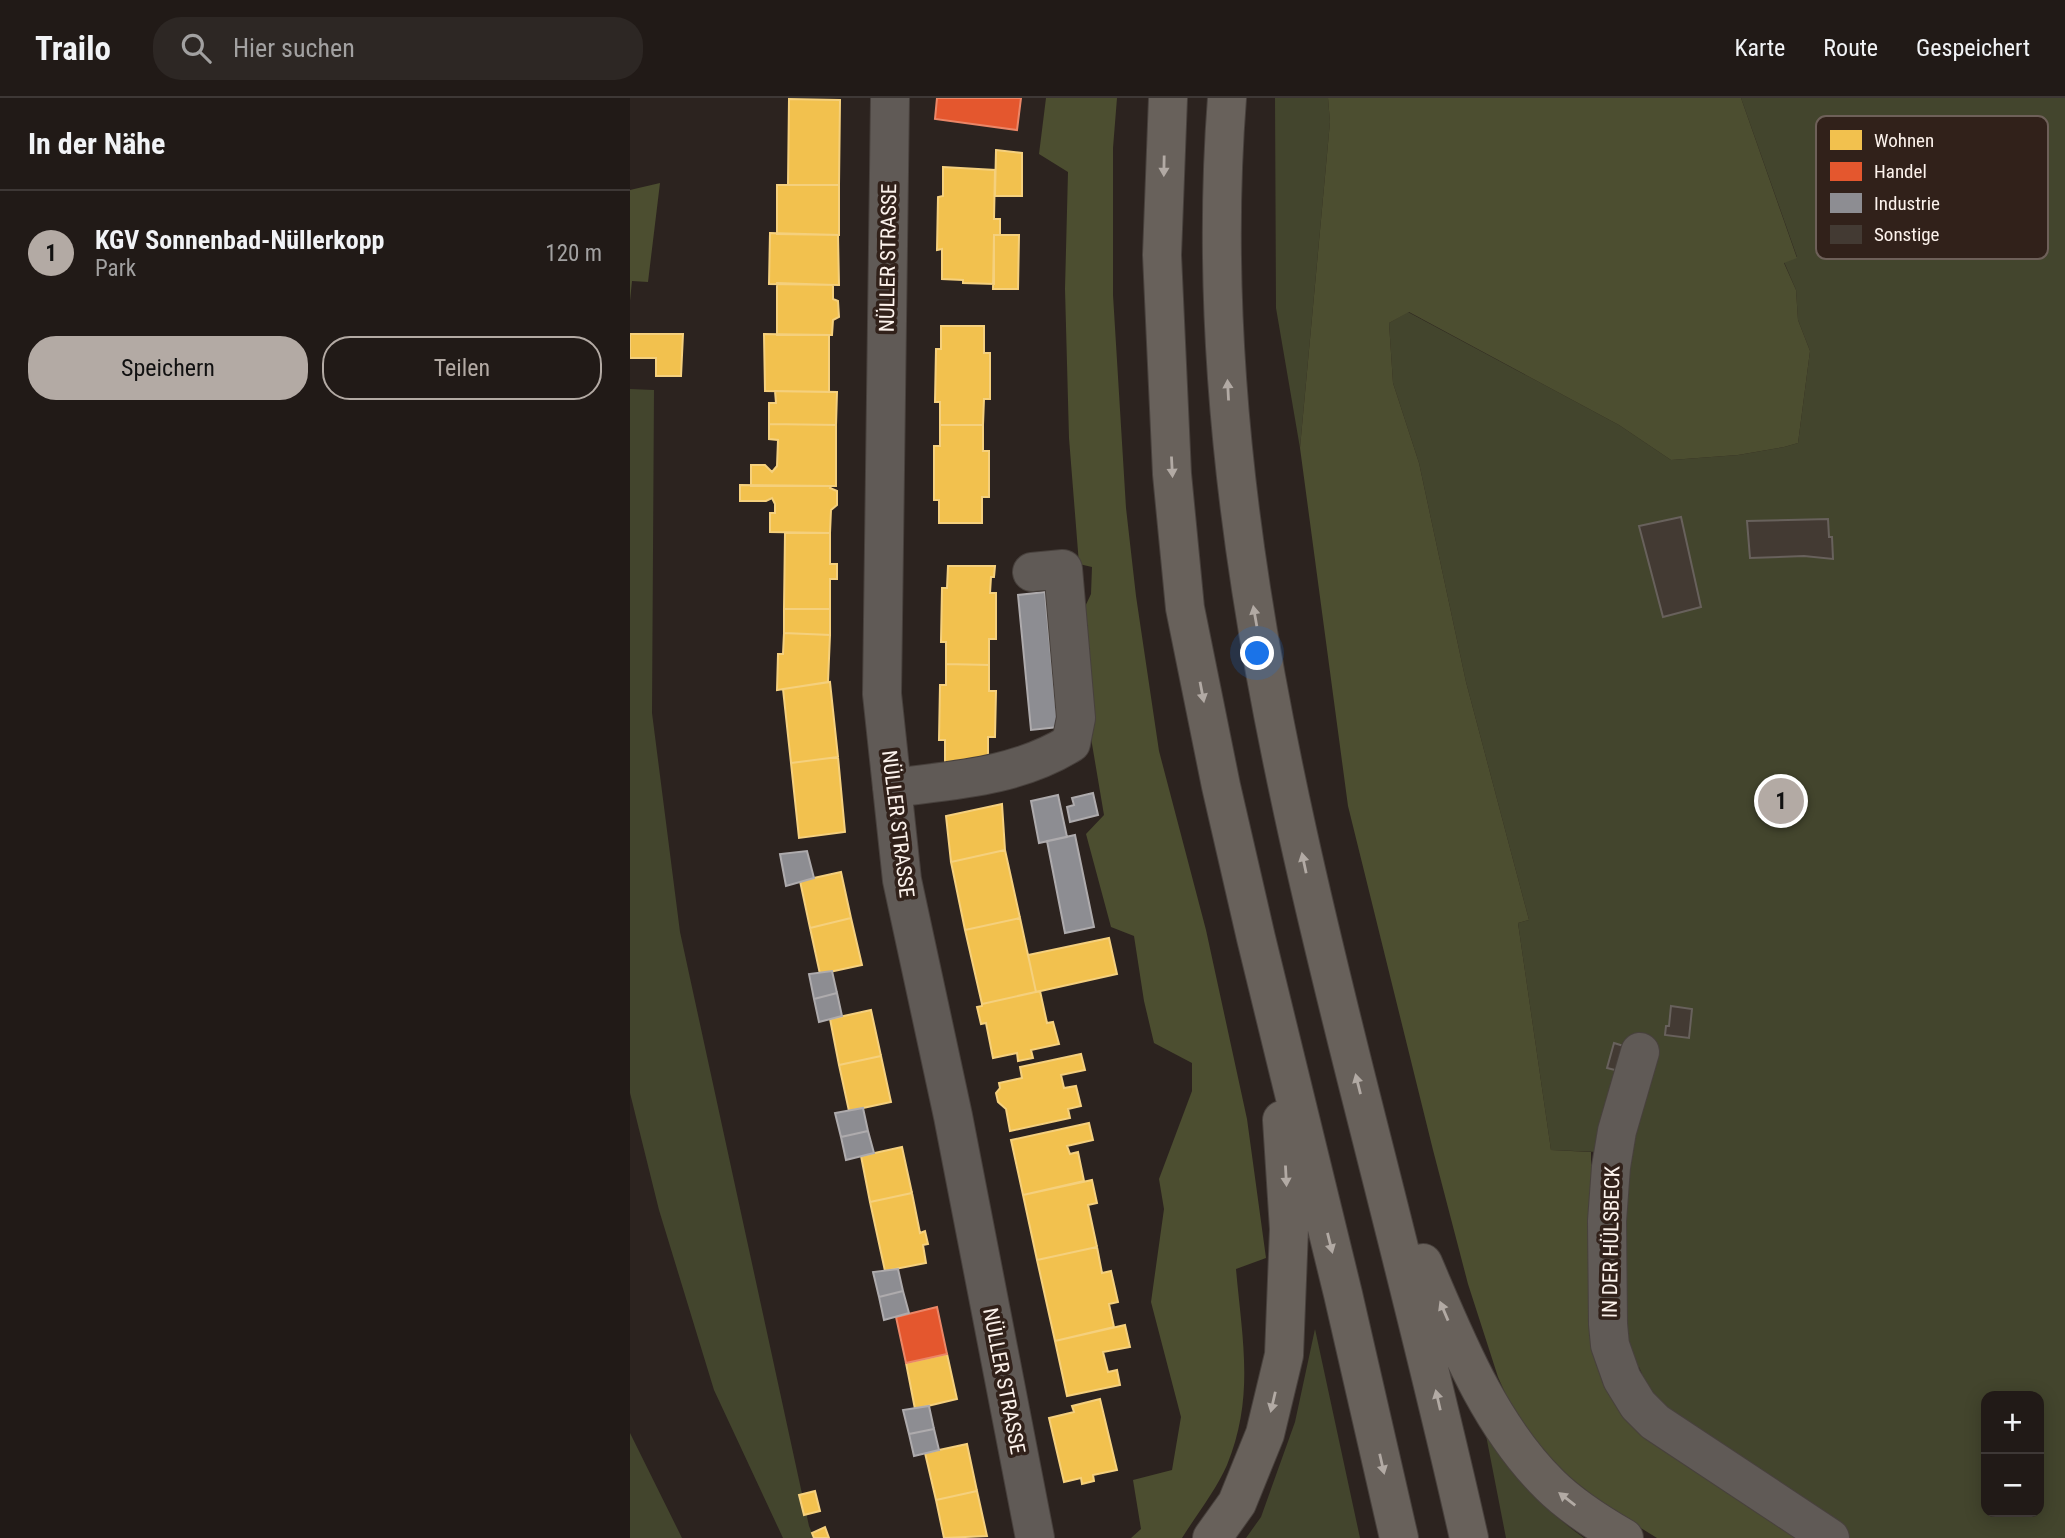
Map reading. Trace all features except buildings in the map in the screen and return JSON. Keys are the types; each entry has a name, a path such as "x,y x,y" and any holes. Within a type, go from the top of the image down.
{"highway":[{"path":"1168,98 1162,255 1172,474 1184,595 1221,786 1399,1538"},
{"path":"1227,98 1223,277 1229,416 1246,564 1272,715 1312,900 1427,1353 1469,1538"},
{"path":"1212,1538 1237,1503 1265,1433 1284,1355 1289,1229 1281,1097 1256,938"},
{"path":"1375,1150 1459,1346 1492,1408 1518,1448 1550,1485 1595,1522 1623,1538"}],"street":[{"name":"NÜLLER STRASSE","path":"890,98 882,694 891,788 902,880 953,1116 1035,1538"},
{"path":"891,788 1013,770 1051,756 1071,743 1076,718 1063,569 1032,572"},
{"name":"IN DER HÜLSBECK","path":"1640,1052 1614,1145 1607,1221 1608,1324 1611,1345 1622,1379 1638,1405 1655,1422 1830,1538"}],"green space":[{"path":"1046,98 1117,98 1113,148 1113,295 1126,508 1136,596 1159,751 1206,930 1247,1119 1266,1258 1236,1269 1243,1343 1244,1391 1236,1440 1223,1474 1182,1538 1131,1538 1141,1529 1133,1480 1172,1470 1181,1417 1151,1302 1164,1209 1159,1179 1192,1091 1192,1063 1154,1043 1144,1001 1134,936 1111,927 1086,834 1104,815 1092,744 1083,611 1091,594 1092,567 1079,564 1069,438 1065,289 1068,172 1039,154"},
{"path":"1275,98 1328,98 1330,122 1300,448 1276,308"},
{"path":"1328,98 1741,98 1797,258 1784,263 1796,290 1798,320 1810,351 1798,443 1738,455 1671,460 1619,425 1409,312 1389,323 1393,383 1419,463 1466,682 1529,920 1518,923 1551,1150 1591,1152 1591,1164 1599,1177 1600,1351 1810,1538 1657,1538 1610,1509 1562,1471 1517,1420 1498,1377 1468,1284 1348,806 1300,448 1330,122"},
{"path":"1741,98 2065,98 2065,1538 1847,1538 1664,1416 1633,1380 1642,1374 1639,1367 1628,1370 1621,1153 1551,1150 1518,923 1529,920 1466,682 1419,463 1393,383 1389,323 1408,312 1619,425 1671,460 1738,455 1798,443 1810,351 1798,320 1796,290 1784,262 1797,257"},
{"path":"660,183 648,282 632,281 630,301 630,190"},
{"path":"630,389 654,390 652,713 680,932 809,1526 814,1538 783,1538 714,1390 659,1210 630,1093"},
{"path":"1315,1329 1360,1538 1246,1538 1261,1517 1295,1422"},
{"path":"1484,1425 1512,1471 1528,1490 1584,1538 1506,1538"},
{"path":"630,1433 682,1538 630,1538"}],"place":[{"name":"KGV Sonnenbad-Nüllerkopp","path":"1781,801"}]}
